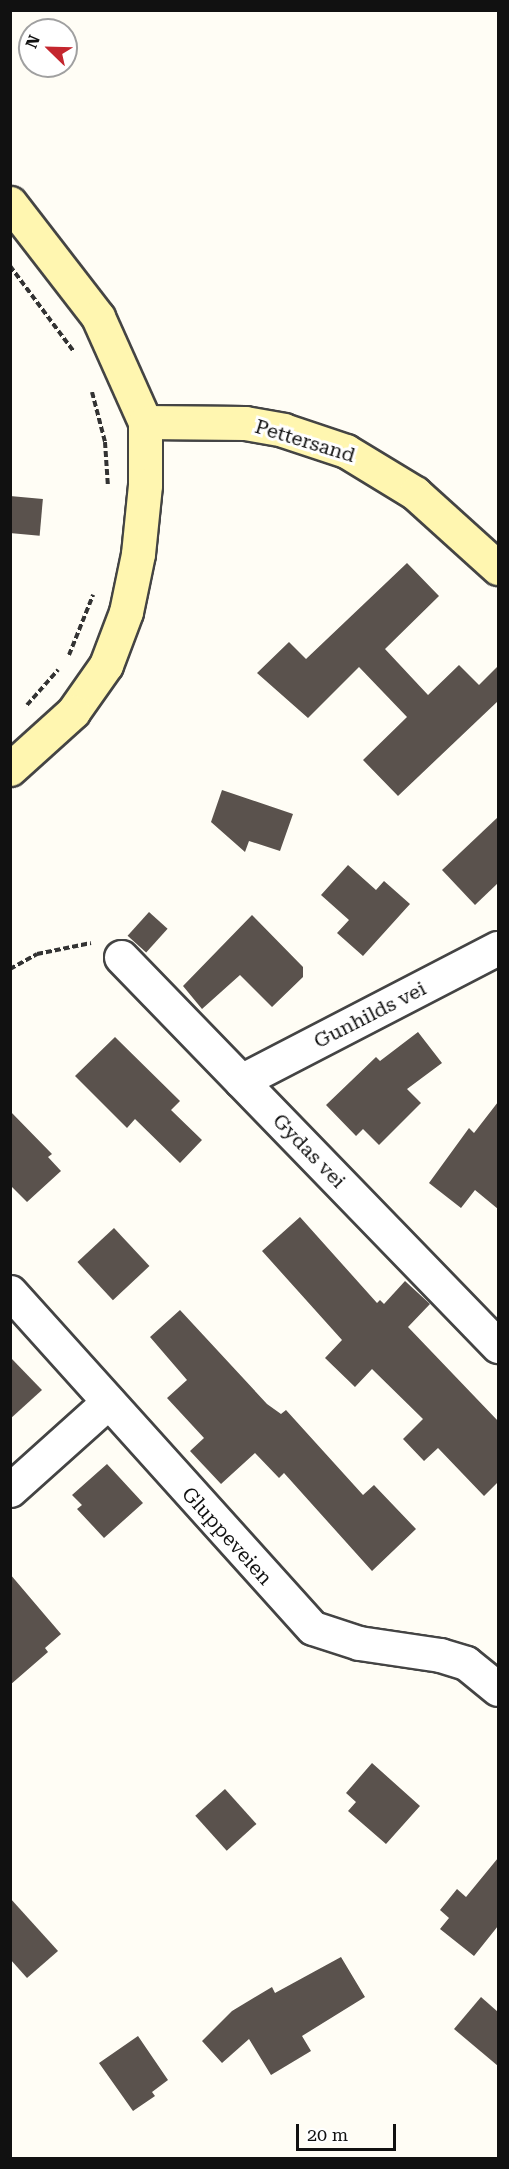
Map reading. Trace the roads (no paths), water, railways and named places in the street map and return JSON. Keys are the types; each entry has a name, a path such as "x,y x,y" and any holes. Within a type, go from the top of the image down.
{"street":[{"path":"10,203 98,317 145,422 145,485 138,554 126,612 106,665 73,712 10,769"},
{"name":"Pettersand","path":"145,422 245,423 284,430 346,451 415,493 498,568"},
{"name":"Gunhilds vei","path":"241,1082 498,948"},
{"name":"Gydas vei","path":"121,957 498,1346"},
{"name":"Gluppeveien","path":"10,1292 313,1628 359,1643 440,1655 466,1663 498,1689"},
{"path":"10,1490 108,1402"}]}
